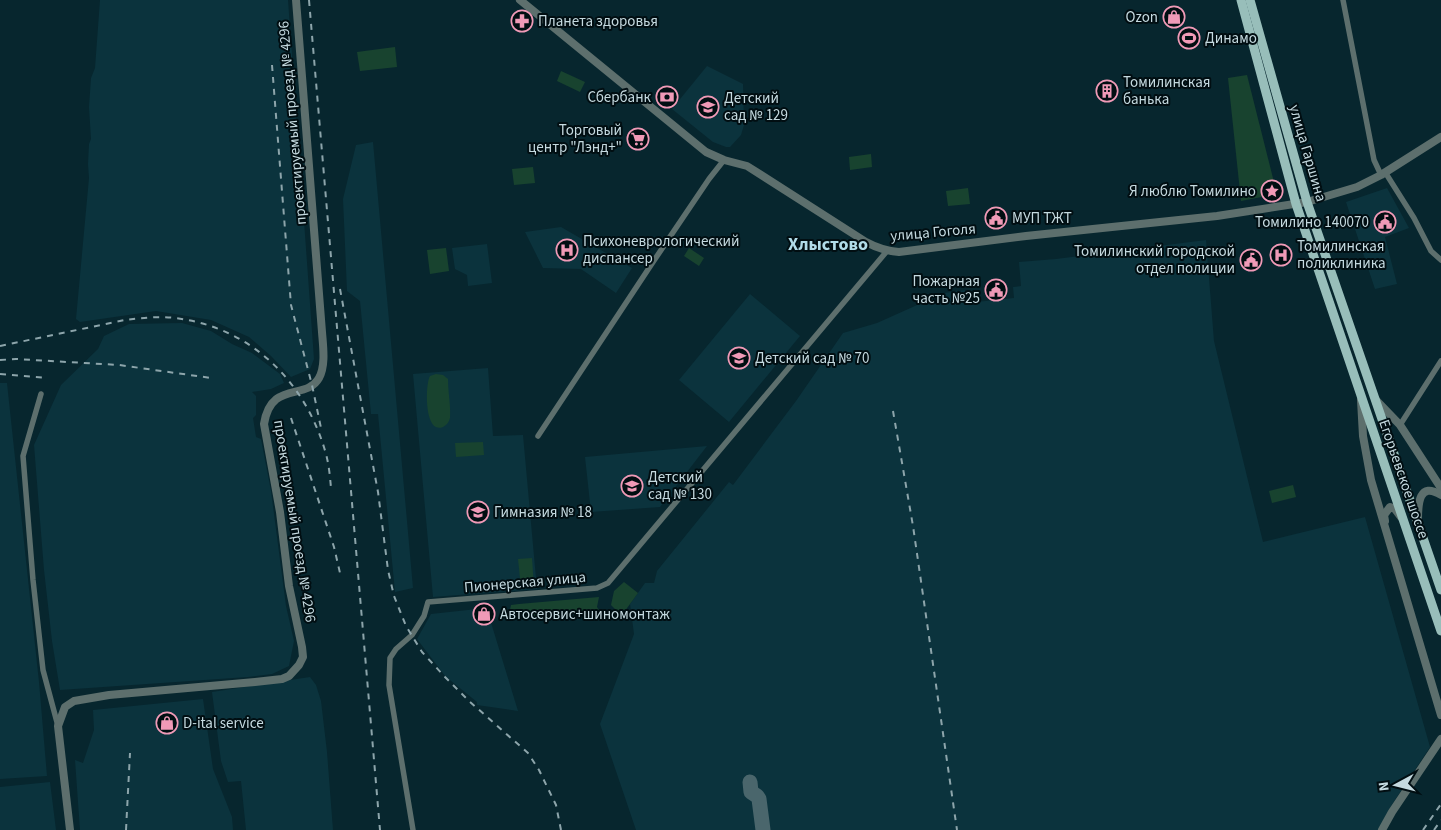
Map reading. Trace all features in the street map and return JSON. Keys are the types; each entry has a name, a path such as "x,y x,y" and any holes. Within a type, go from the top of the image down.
{"main road":[{"name":"улица Гаршина","path":"1241,0 1296,204 1360,394"},
{"name":"улица Гаршина","path":"1250,0 1307,202 1374,398"},
{"name":"Егорьевское шоссе","path":"1360,394 1441,631"},
{"name":"Егорьевское шоссе","path":"1374,398 1441,590"}],"street":[{"name":"проектируемый проезд № 4296","path":"58,726 66,707 74,701 109,695 282,679 294,672 303,656 289,586 280,512 264,424 270,404 278,397 312,385 320,376 323,367 322,332 296,0"},
{"name":"улица Гоголя","path":"520,0 706,152 724,160 747,166 866,242 876,248 887,251 899,252 1017,237 1218,216 1307,202 1356,187 1383,173 1441,137"},
{"path":"1343,0 1374,160 1414,218 1431,251 1441,260"},
{"path":"538,436 709,179 724,160"},
{"name":"Пионерская улица","path":"413,830 389,685 390,658 396,649 412,635 424,616 428,602 597,588 608,583 887,251"},
{"path":"1400,424 1441,361"},
{"path":"41,394 23,456 32,580 43,670 58,726 70,830"},
{"path":"1360,394 1363,436 1372,480 1441,715"},
{"path":"1374,398 1400,424 1441,488"},
{"path":"1418,524 1418,502 1420,497 1424,492 1430,490 1441,495"},
{"path":"1386,531 1384,515 1390,508 1395,509 1406,526"},
{"path":"1382,830 1441,739"}],"shaded area":[{"path":"100,0 288,0 314,359 310,369 291,377 249,337 211,320 156,311 80,322 76,319 89,178 91,78 95,68"},
{"name":"Детский сад № 129","path":"707,66 743,84 744,125 741,135 730,147 713,142 672,109"},
{"path":"373,142 413,588 395,592 378,414 371,414 360,301 347,291 343,199 356,145"},
{"path":"1387,188 1409,228 1385,237 1397,284 1375,289 1346,202"},
{"name":"Психоневрологический диспансер","path":"561,227 632,268 616,293 581,269 543,268 525,232"},
{"path":"1206,240 1214,341 1263,542 1365,517 1430,747 1393,803 1378,830 636,830 600,724 634,634 630,604 645,583 654,583 657,571 729,482 733,485 796,401 843,333 877,323 944,293 965,290 967,303 1014,298 1013,287 1021,286 1019,262"},
{"path":"487,244 492,283 468,286 467,275 455,269 452,248"},
{"name":"Детский сад № 70","path":"750,294 800,336 729,422 679,380"},
{"path":"182,323 211,331 232,344 252,353 280,374 284,383 271,389 252,392 256,396 256,415 253,418 256,437 261,439 271,491 286,606 294,641 289,666 272,674 248,677 60,690 44,570 34,445 61,385 98,349 104,336 129,324"},
{"name":"Гимназия № 18","path":"488,368 493,436 523,435 537,589 433,597 413,374"},
{"path":"0,383 7,383 39,682 47,776 0,779"},
{"name":"Детский сад № 130","path":"707,446 660,507 591,512 585,457"},
{"path":"477,609 486,612 489,616 518,711 477,705 477,702 445,676 417,639 431,614"},
{"path":"310,677 316,685 321,701 333,830 246,830 241,781 228,782 221,761 212,692"},
{"path":"203,699 213,769 232,817 233,830 80,830 75,760 83,763 94,730 93,710"},
{"path":"50,782 56,830 0,830 0,787"}],"green space":[{"path":"395,47 397,67 360,71 357,52"},
{"path":"561,71 585,82 580,92 557,81"},
{"path":"1247,75 1277,194 1241,201 1228,78"},
{"path":"871,154 872,167 850,170 849,157"},
{"path":"533,167 535,183 514,185 512,169"},
{"path":"968,188 970,204 948,206 946,191"},
{"path":"446,248 449,271 430,274 427,250"},
{"path":"689,248 704,258 699,266 684,256"},
{"path":"436,374 443,375 448,379 450,418 443,427 437,427 432,424 429,416 428,381 430,376"},
{"path":"483,442 484,455 456,457 455,443"},
{"path":"1293,485 1296,497 1272,503 1269,491"},
{"path":"532,558 534,587 521,588 518,559"},
{"path":"624,582 638,593 622,615 618,614 611,605 614,591"},
{"path":"599,597 597,607 599,610 508,619 511,605"}],"taxiway":[{"path":"750,782 751,792 759,799 763,830"}],"railway":[{"path":"309,0 380,830"},
{"path":"272,65 291,305 321,428"},
{"path":"340,289 378,492 388,570 394,596 406,626 422,652 445,677 528,753 539,770 556,805 561,830"},
{"path":"0,346 125,320 162,317 202,323 228,333 251,346 272,362 305,404 317,428 326,454 331,488"},
{"path":"0,360 16,359 119,365 211,378"},
{"path":"0,374 47,378"},
{"path":"893,411 913,526 957,830"},
{"path":"291,418 334,547 340,573"},
{"path":"126,830 130,753"},
{"path":"1423,830 1441,804"},
{"path":"1434,830 1441,820"}],"place":[{"name":"Ozon","path":"1174,17"},
{"name":"Планета здоровья","path":"522,21"},
{"name":"Динамо","path":"1189,38"},
{"name":"Томилинская банька","path":"1107,91"},
{"name":"Сбербанк","path":"667,97"},
{"name":"Детский сад № 129","path":"708,107"},
{"name":"Торговый центр \"Лэнд+\"","path":"638,139"},
{"name":"Я люблю Томилино","path":"1272,191"},
{"name":"МУП ТЖТ","path":"996,218"},
{"name":"Томилино 140070","path":"1385,222"},
{"name":"Психоневрологический диспансер","path":"567,250"},
{"name":"Томилинская поликлиника","path":"1281,255"},
{"name":"Томилинский городской отдел полиции","path":"1251,260"},
{"name":"Пожарная часть №25","path":"996,290"},
{"name":"Детский сад № 70","path":"739,358"},
{"name":"Детский сад № 130","path":"632,486"},
{"name":"Гимназия № 18","path":"478,512"},
{"name":"Автосервис+шиномонтаж","path":"484,614"},
{"name":"D-ital service","path":"167,723"}],"district":[{"name":"Хлыстово","path":"828,244"}]}
